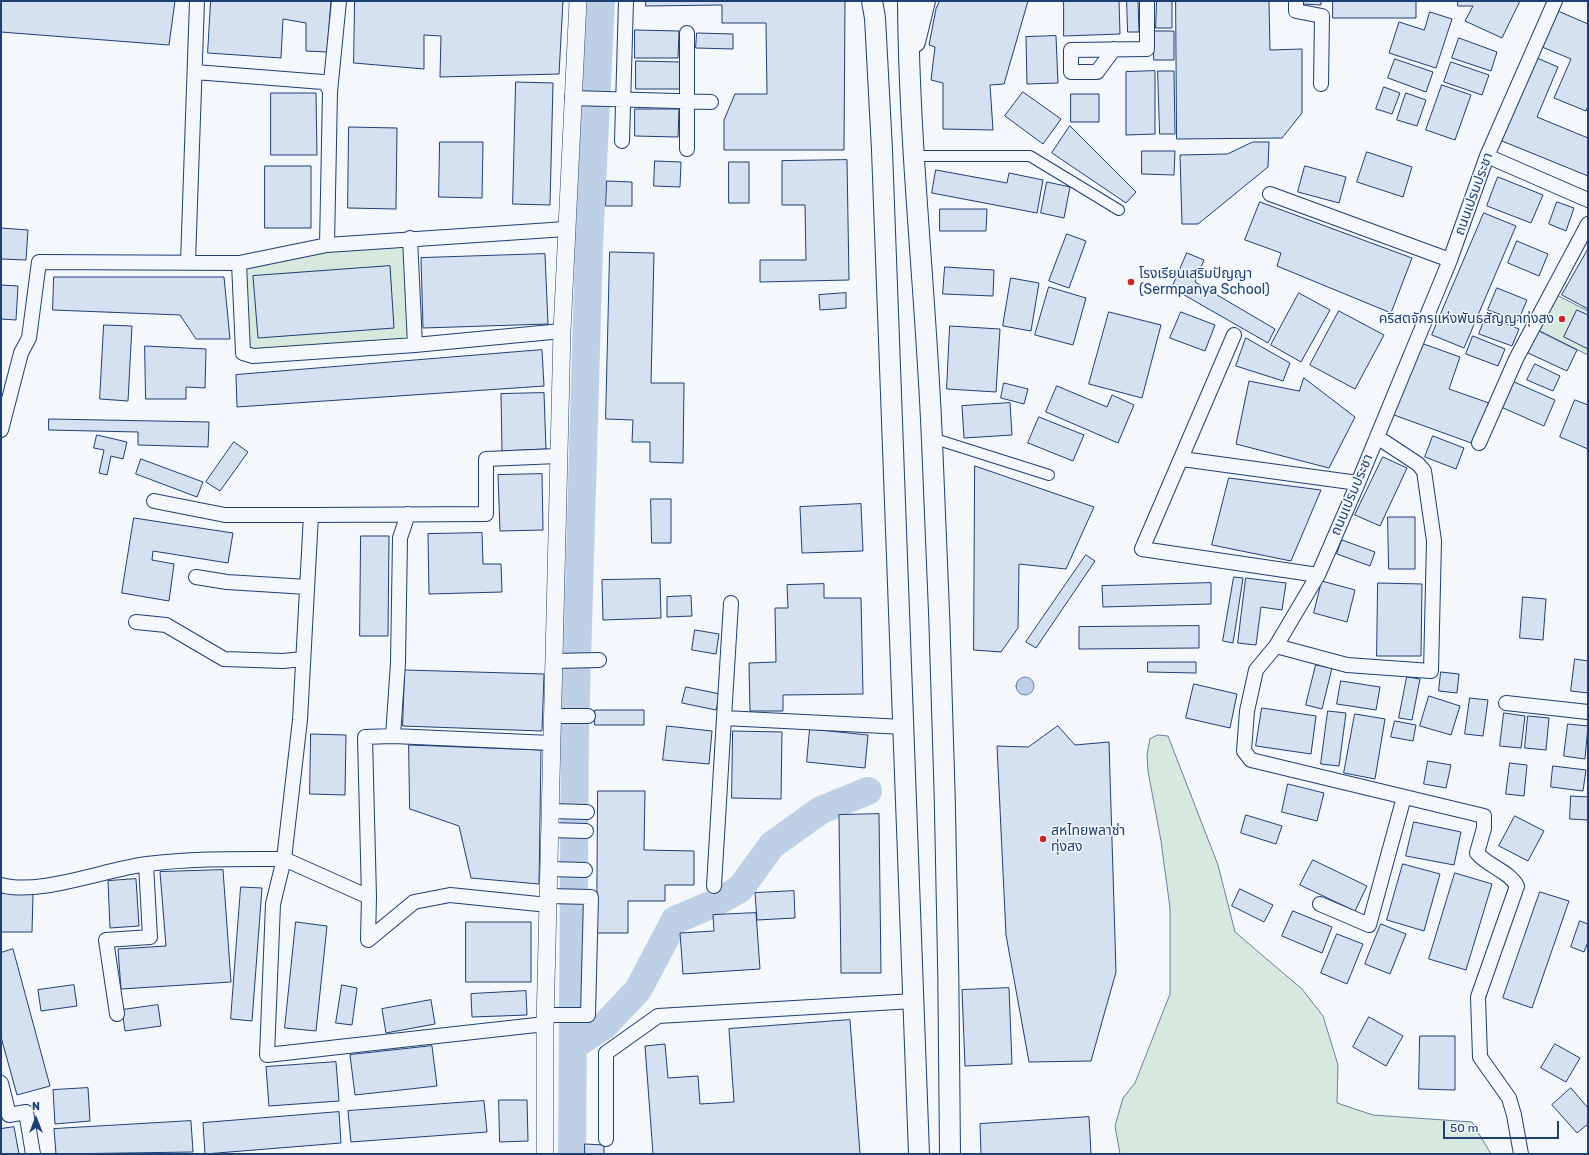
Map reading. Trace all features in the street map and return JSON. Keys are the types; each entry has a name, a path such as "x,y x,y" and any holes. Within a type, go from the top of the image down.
{"main road":[{"path":"872,1 875,18 882,150 919,1154"},
{"path":"908,1 908,70 932,438 945,752 949,964 950,1154"},
{"path":"908,70 925,1"}],"street":[{"path":"188,262 197,1"},
{"path":"327,245 330,92 338,1"},
{"path":"545,1154 551,743 552,716 560,660 558,456 566,229 577,98 578,1"},
{"path":"622,141 626,1"},
{"path":"1114,49 1147,49 1147,1"},
{"path":"1296,1 1296,11 1322,16 1320,84"},
{"name":"ถนนเปรมประชา","path":"1521,1154 1514,1115 1509,1098 1480,1056 1478,997 1517,886 1513,878 1483,860 1477,854 1484,828 1484,816 1250,760 1244,751 1247,711 1256,670 1276,646 1318,575 1358,484 1450,260 1487,156 1555,1"},
{"path":"687,33 687,149"},
{"path":"195,72 323,82 328,86 330,92"},
{"path":"577,98 711,102"},
{"path":"914,156 1030,156 1118,210"},
{"path":"1487,156 1588,200"},
{"path":"1270,194 1450,260"},
{"path":"1480,443 1516,359 1587,227"},
{"path":"1,430 21,353 29,338 39,262 239,263 327,245 410,238 566,229"},
{"path":"410,238 415,344"},
{"path":"239,263 244,353 254,356 562,331"},
{"path":"1234,334 1182,459 1142,549 1318,575"},
{"path":"1276,646 1348,665 1431,671 1434,541 1424,471 1418,464 1377,437"},
{"path":"932,438 1049,475"},
{"path":"154,501 225,515 486,514 486,458 558,456"},
{"path":"1182,459 1358,484"},
{"path":"393,736 398,663 400,538 408,514"},
{"path":"311,515 300,720 284,859 274,904 267,1056 546,1018 588,1015 591,898 549,899 450,895 414,902 368,940 369,898 365,738 393,736 551,743"},
{"path":"196,577 227,582 307,587"},
{"path":"714,886 731,603"},
{"path":"136,622 166,625 224,659 284,661 303,660"},
{"path":"560,660 599,660"},
{"path":"1506,703 1588,712"},
{"path":"552,716 588,716"},
{"path":"724,718 904,727"},
{"path":"1320,904 1369,924 1404,797"},
{"path":"551,811 586,812"},
{"path":"550,830 586,831"},
{"path":"1,885 31,888 146,864 191,859 284,859 369,898"},
{"path":"116,1014 106,940 150,937 146,864"},
{"path":"549,870 586,870"},
{"path":"606,1139 606,1053 658,1016 914,1001"},
{"path":"1,1083 5,1116 26,1112 33,1154"}],"shaded area":[{"path":"410,238 415,345 243,353 239,263"},
{"name":"คริสตจักรแห่งพันธสัญญาทุ่งสง","path":"1551,292 1588,311 1588,355 1532,327"},
{"path":"1158,735 1168,736 1218,865 1235,932 1302,989 1323,1016 1338,1065 1337,1103 1373,1115 1472,1122 1491,1154 1120,1154 1115,1126 1123,1098 1135,1083 1170,994 1170,908 1161,841 1148,771 1147,755 1150,739"}],"water":[{"path":"1021,677 1029,677 1034,682 1032,693 1029,695 1021,695 1016,690 1016,682"}],"building":[{"path":"1,1 175,1 169,45 1,32"},
{"path":"211,1 331,1 327,52 306,51 306,23 283,19 281,58 208,53"},
{"path":"355,1 563,1 559,74 440,77 441,36 424,35 424,69 354,63"},
{"path":"646,1 845,1 844,150 724,150 724,120 735,94 767,94 766,23 722,23 722,5 646,6"},
{"path":"940,1 1028,1 1004,84 990,85 993,130 943,129 943,83 931,80 935,47 929,45 936,9"},
{"path":"1064,1 1119,1 1120,34 1064,36"},
{"path":"1127,1 1138,1 1139,32 1128,32"},
{"path":"1157,1 1172,1 1172,28 1156,28"},
{"path":"1176,1 1269,1 1270,50 1302,49 1302,113 1282,138 1177,139"},
{"path":"1302,1 1321,1 1321,5 1302,4"},
{"path":"1333,1 1416,1 1416,18 1333,18"},
{"path":"1458,1 1520,1 1502,38 1465,21 1473,6 1458,6"},
{"path":"1558,11 1588,24 1588,106 1586,111 1554,98 1571,59 1542,47"},
{"path":"1430,12 1452,19 1436,68 1389,53 1399,22 1424,30"},
{"path":"635,30 679,31 678,58 635,58"},
{"path":"1154,31 1174,31 1174,60 1154,60"},
{"path":"697,33 733,34 733,49 696,48"},
{"path":"1056,36 1058,83 1027,84 1026,37"},
{"path":"1459,38 1497,52 1491,71 1452,58"},
{"path":"1537,58 1558,67 1537,117 1588,138 1588,176 1502,141"},
{"path":"1395,59 1433,72 1426,92 1388,78"},
{"path":"636,61 680,62 680,89 636,89"},
{"path":"1451,62 1489,75 1482,95 1444,82"},
{"path":"1155,71 1155,134 1126,135 1126,72"},
{"path":"1158,71 1174,71 1175,134 1160,134"},
{"path":"516,82 553,83 550,205 513,204"},
{"path":"1442,85 1471,95 1455,140 1426,130"},
{"path":"1384,87 1400,93 1392,114 1376,109"},
{"path":"1023,92 1061,119 1043,144 1005,116"},
{"path":"271,93 316,93 317,155 271,155"},
{"path":"1406,93 1426,100 1417,126 1397,120"},
{"path":"1071,94 1099,94 1099,122 1071,122"},
{"path":"635,109 679,109 678,137 635,136"},
{"path":"1070,126 1136,192 1126,203 1052,153"},
{"path":"349,127 397,128 396,209 348,208"},
{"path":"440,142 483,142 482,198 439,197"},
{"path":"1253,142 1269,142 1268,167 1198,224 1182,224 1180,155 1227,154"},
{"path":"1142,151 1175,151 1174,175 1142,174"},
{"path":"1367,152 1412,167 1403,197 1357,182"},
{"path":"847,160 849,280 760,282 760,260 806,260 805,205 782,205 782,161"},
{"path":"655,161 681,162 680,187 654,186"},
{"path":"729,162 749,162 749,203 729,203"},
{"path":"265,166 311,166 311,228 265,228"},
{"path":"1305,166 1346,177 1339,203 1298,192"},
{"path":"936,170 1007,183 1009,173 1043,180 1037,213 932,193"},
{"path":"1498,177 1543,195 1531,223 1487,206"},
{"path":"607,181 632,182 632,206 606,206"},
{"path":"1047,182 1070,187 1064,218 1041,213"},
{"path":"1260,202 1412,258 1391,313 1277,266 1281,253 1245,240"},
{"path":"1557,202 1574,208 1566,231 1549,224"},
{"path":"940,209 987,209 986,231 940,231"},
{"path":"1484,213 1516,226 1464,348 1432,335"},
{"path":"1,228 28,230 26,260 1,259"},
{"path":"1067,234 1086,241 1069,288 1049,281"},
{"path":"1517,241 1548,254 1539,276 1508,263"},
{"path":"1588,249 1588,309 1562,295"},
{"path":"610,252 654,253 651,383 684,383 683,463 650,462 650,442 632,442 633,420 606,419"},
{"path":"1187,253 1204,260 1195,282 1275,329 1268,343 1172,288"},
{"path":"545,254 548,324 423,328 421,258"},
{"path":"390,266 394,328 258,338 253,276"},
{"path":"945,267 994,270 993,296 943,294"},
{"path":"54,277 224,277 230,339 196,339 180,315 53,310"},
{"path":"1011,278 1039,283 1031,331 1003,326"},
{"path":"1,285 18,286 16,320 1,319"},
{"path":"1049,287 1086,298 1073,345 1035,335"},
{"path":"1497,288 1527,300 1518,321 1488,310"},
{"path":"846,293 846,308 820,310 819,295"},
{"path":"1299,293 1330,310 1301,362 1271,345"},
{"path":"1577,310 1588,315 1588,349 1564,337"},
{"path":"1339,311 1384,335 1355,389 1310,365"},
{"path":"1109,312 1161,325 1142,398 1089,384"},
{"path":"1181,312 1215,325 1205,351 1170,338"},
{"path":"1486,316 1519,329 1512,346 1479,334"},
{"path":"104,325 132,326 128,401 100,399"},
{"path":"950,326 1000,329 996,392 947,389"},
{"path":"1539,331 1577,350 1567,371 1528,353"},
{"path":"1473,336 1505,349 1498,366 1466,354"},
{"path":"1246,338 1290,363 1283,381 1236,366"},
{"path":"1421,343 1460,357 1449,389 1489,403 1474,444 1394,415"},
{"path":"145,346 206,349 205,388 186,387 186,399 146,399"},
{"path":"542,350 544,386 237,407 236,375"},
{"path":"1535,364 1560,376 1553,391 1527,380"},
{"path":"1304,378 1355,417 1329,468 1236,444 1249,381 1299,391"},
{"path":"1512,381 1555,400 1544,426 1501,407"},
{"path":"1004,383 1028,389 1024,404 1001,398"},
{"path":"1057,386 1107,407 1112,395 1134,405 1118,443 1046,412"},
{"path":"544,393 546,449 502,451 501,394"},
{"path":"1575,400 1588,405 1588,449 1560,437"},
{"path":"1010,403 1012,435 964,438 962,406"},
{"path":"1039,417 1084,435 1073,461 1028,443"},
{"path":"49,419 209,422 208,447 138,445 138,432 49,430"},
{"path":"97,435 127,442 123,459 111,456 107,475 99,473 104,450 94,448"},
{"path":"1433,436 1464,448 1456,469 1425,457"},
{"path":"234,442 248,452 220,491 206,482"},
{"path":"1383,457 1407,468 1380,526 1355,515"},
{"path":"141,459 203,482 197,497 136,474"},
{"path":"975,466 1094,507 1066,569 1019,564 1018,628 1001,652 974,650"},
{"path":"542,474 543,530 500,531 498,475"},
{"path":"1229,478 1321,490 1291,561 1212,545"},
{"path":"651,499 671,499 671,543 652,543"},
{"path":"861,504 863,551 802,553 800,507"},
{"path":"1388,517 1415,517 1415,569 1389,569"},
{"path":"134,518 233,533 228,563 153,551 152,560 174,564 169,601 122,593"},
{"path":"482,533 483,564 501,564 502,592 429,594 428,534"},
{"path":"361,536 389,536 388,636 360,636"},
{"path":"1342,540 1375,552 1370,566 1337,554"},
{"path":"1086,555 1095,561 1036,648 1026,642"},
{"path":"1234,577 1243,578 1233,643 1223,641"},
{"path":"1246,578 1286,583 1282,610 1261,607 1256,645 1238,643"},
{"path":"660,579 661,618 603,620 602,580"},
{"path":"1322,581 1355,590 1347,622 1314,613"},
{"path":"1211,583 1211,604 1103,607 1102,586"},
{"path":"1378,583 1422,584 1421,656 1377,656"},
{"path":"824,584 824,598 861,598 863,694 783,695 783,711 750,711 749,663 776,662 775,608 788,608 787,585"},
{"path":"691,596 692,616 667,617 667,597"},
{"path":"1523,597 1546,599 1543,640 1520,638"},
{"path":"1199,626 1199,648 1079,649 1079,627"},
{"path":"695,630 719,634 716,654 692,650"},
{"path":"1575,659 1588,661 1588,693 1571,691"},
{"path":"1148,662 1196,662 1196,673 1148,672"},
{"path":"1316,665 1332,668 1322,709 1306,705"},
{"path":"405,670 544,674 542,731 403,726"},
{"path":"1441,672 1459,674 1457,693 1439,691"},
{"path":"1407,677 1420,679 1412,720 1399,718"},
{"path":"1341,681 1380,687 1376,710 1337,704"},
{"path":"1194,684 1237,694 1230,728 1186,718"},
{"path":"686,687 720,694 716,710 682,703"},
{"path":"1429,696 1460,706 1451,735 1420,726"},
{"path":"1470,698 1488,700 1483,736 1465,734"},
{"path":"1262,708 1316,716 1311,754 1256,746"},
{"path":"595,710 644,710 644,725 595,725"},
{"path":"1328,711 1346,713 1339,766 1321,764"},
{"path":"1504,713 1525,716 1521,748 1500,746"},
{"path":"1355,714 1385,719 1375,779 1344,773"},
{"path":"1528,716 1549,718 1546,750 1525,748"},
{"path":"1395,721 1416,725 1413,741 1391,737"},
{"path":"1568,724 1588,726 1585,759 1564,756"},
{"path":"667,726 712,731 709,764 663,760"},
{"path":"1058,726 1075,745 1109,742 1116,972 1091,1061 1029,1062 1006,935 997,746 1028,747"},
{"path":"810,729 868,735 865,768 807,762"},
{"path":"733,731 782,732 781,799 732,798"},
{"path":"311,734 346,735 345,795 310,794"},
{"path":"409,745 541,750 539,884 471,878 459,826 410,809"},
{"path":"1428,761 1451,765 1446,788 1424,784"},
{"path":"1510,763 1527,765 1524,796 1506,794"},
{"path":"1553,766 1586,770 1583,791 1551,787"},
{"path":"1288,784 1324,793 1317,821 1282,812"},
{"path":"598,791 645,791 644,850 694,851 694,885 665,885 665,901 628,901 628,933 597,933"},
{"path":"1571,796 1588,797 1588,820 1570,819"},
{"path":"879,814 881,973 841,973 839,815"},
{"path":"1246,815 1282,826 1276,844 1241,833"},
{"path":"1515,816 1544,831 1528,861 1499,846"},
{"path":"1414,822 1461,832 1454,865 1406,856"},
{"path":"1313,860 1367,886 1355,911 1300,885"},
{"path":"1403,864 1440,874 1424,931 1387,920"},
{"path":"223,870 231,982 121,989 118,949 166,946 160,872"},
{"path":"1455,873 1492,884 1466,970 1429,959"},
{"path":"136,879 139,926 110,928 108,881"},
{"path":"241,887 262,888 252,1021 231,1019"},
{"path":"1240,889 1273,905 1264,922 1232,906"},
{"path":"794,891 795,918 757,920 755,893"},
{"path":"1540,892 1569,901 1532,1008 1503,998"},
{"path":"1,893 33,894 32,932 1,932"},
{"path":"1293,911 1332,927 1322,953 1282,936"},
{"path":"756,913 760,969 683,974 680,933 714,931 713,915"},
{"path":"1580,921 1588,924 1588,942 1584,952 1571,947"},
{"path":"296,922 327,926 316,1031 285,1028"},
{"path":"466,922 531,922 531,982 466,982"},
{"path":"1381,924 1406,934 1390,974 1365,964"},
{"path":"1337,934 1363,944 1347,984 1321,973"},
{"path":"13,949 50,1086 17,1095 1,1037 1,953"},
{"path":"74,985 77,1006 41,1011 38,990"},
{"path":"342,985 357,988 352,1025 336,1023"},
{"path":"1009,988 1012,1064 965,1066 962,990"},
{"path":"526,991 527,1015 472,1017 471,994"},
{"path":"431,1000 435,1024 386,1033 382,1009"},
{"path":"158,1005 161,1026 125,1031 122,1010"},
{"path":"1369,1017 1403,1036 1386,1066 1353,1047"},
{"path":"850,1020 860,1154 653,1154 645,1046 665,1044 668,1078 698,1076 700,1104 734,1102 729,1029"},
{"path":"1420,1036 1455,1036 1455,1090 1419,1089"},
{"path":"1555,1044 1580,1058 1566,1082 1541,1068"},
{"path":"432,1046 437,1086 355,1095 350,1055"},
{"path":"336,1062 339,1101 269,1106 266,1067"},
{"path":"88,1088 90,1121 55,1124 53,1090"},
{"path":"1571,1088 1588,1108 1588,1124 1577,1133 1552,1105"},
{"path":"499,1100 527,1100 528,1141 500,1142"},
{"path":"484,1101 487,1132 351,1142 348,1111"},
{"path":"339,1112 341,1143 205,1154 203,1123"},
{"path":"1089,1117 1091,1154 981,1154 980,1124"},
{"path":"191,1121 193,1152 56,1154 54,1129"},
{"path":"14,1127 19,1154 1,1154 1,1129"},
{"path":"585,1144 604,1145 604,1154 585,1154"}],"waterway":[{"path":"572,1154 575,729 589,246 601,1"},
{"path":"573,1046 604,1026 638,990 675,920 713,904 740,889 772,845 821,810 868,791"}],"place":[{"name":"โรงเรียนเสริมปัญญา (Sermpanya School)","path":"1131,282"},
{"name":"คริสตจักรแห่งพันธสัญญาทุ่งสง","path":"1562,319"},
{"name":"สหไทยพลาซ่า ทุ่งสง","path":"1043,839"}]}
